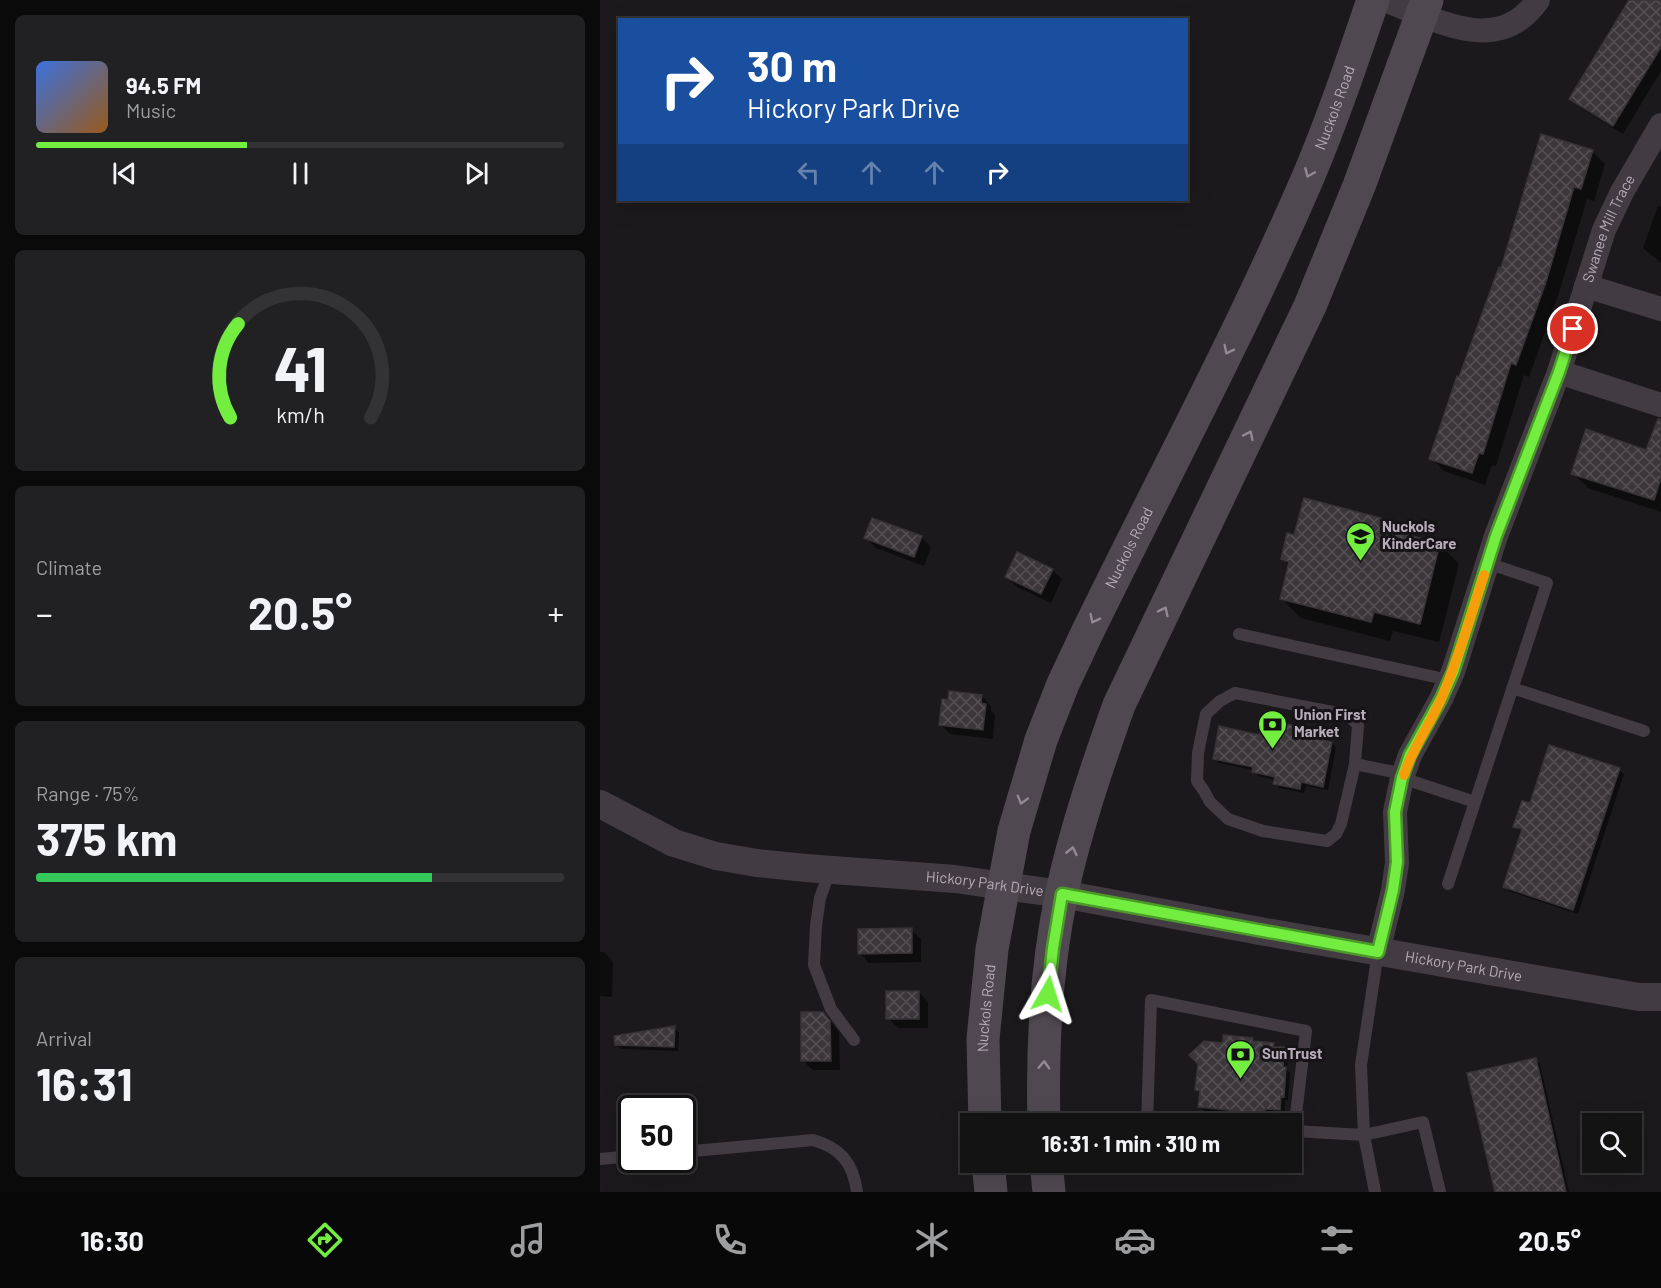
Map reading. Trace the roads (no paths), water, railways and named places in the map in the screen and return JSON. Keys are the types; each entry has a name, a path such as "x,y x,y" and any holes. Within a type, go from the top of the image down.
{"main road":[{"name":"Nuckols Road","path":"985,1113 984,1029 992,949 1014,831 1028,782 1063,684 1270,264 1340,96 1373,0"},
{"path":"1044,1113 1046,1016 1053,948 1062,894 1076,836 1098,763 1119,705 1310,306 1359,186 1424,7"},
{"path":"989,1173 991,1192"},
{"path":"1047,1173 1049,1192"}],"street":[{"path":"1385,0 1424,7 1474,31 1492,31 1508,27 1532,10 1538,0"},
{"name":"Swanee Mill Trace","path":"1378,952 1397,862 1395,812 1410,755 1449,680 1496,536 1559,372 1604,230 1622,192 1661,125"},
{"path":"1586,286 1661,309"},
{"path":"1559,372 1661,405"},
{"name":"Hickory Park Drive","path":"600,804 674,843 716,856 758,863 830,870 955,879 1062,894 1639,998 1661,998"}],"lane":[{"path":"1448,884 1547,583 1487,563"},
{"path":"1239,634 1449,680"},
{"path":"1512,688 1644,731"},
{"path":"1235,693 1348,716 1358,725 1355,764 1341,824 1336,834 1327,841 1263,831 1228,819 1210,801 1197,781 1198,753 1206,714 1220,701 1235,693"},
{"path":"1355,764 1403,776 1475,802"},
{"path":"830,870 820,898 814,965 831,1009 854,1040"},
{"path":"1375,1192 1364,1135 1361,1065 1378,952"},
{"path":"1147,1113 1150,1000 1306,1031 1295,1113"},
{"path":"1302,1132 1364,1135 1423,1122 1440,1192"},
{"path":"696,1151 813,1140 829,1144 848,1160 857,1192"},
{"path":"600,1159 618,1157"}],"place":[{"name":"Nuckols KinderCare","path":"1361,562"},
{"name":"Union First Market","path":"1273,750"},
{"name":"SunTrust","path":"1241,1080"}]}
